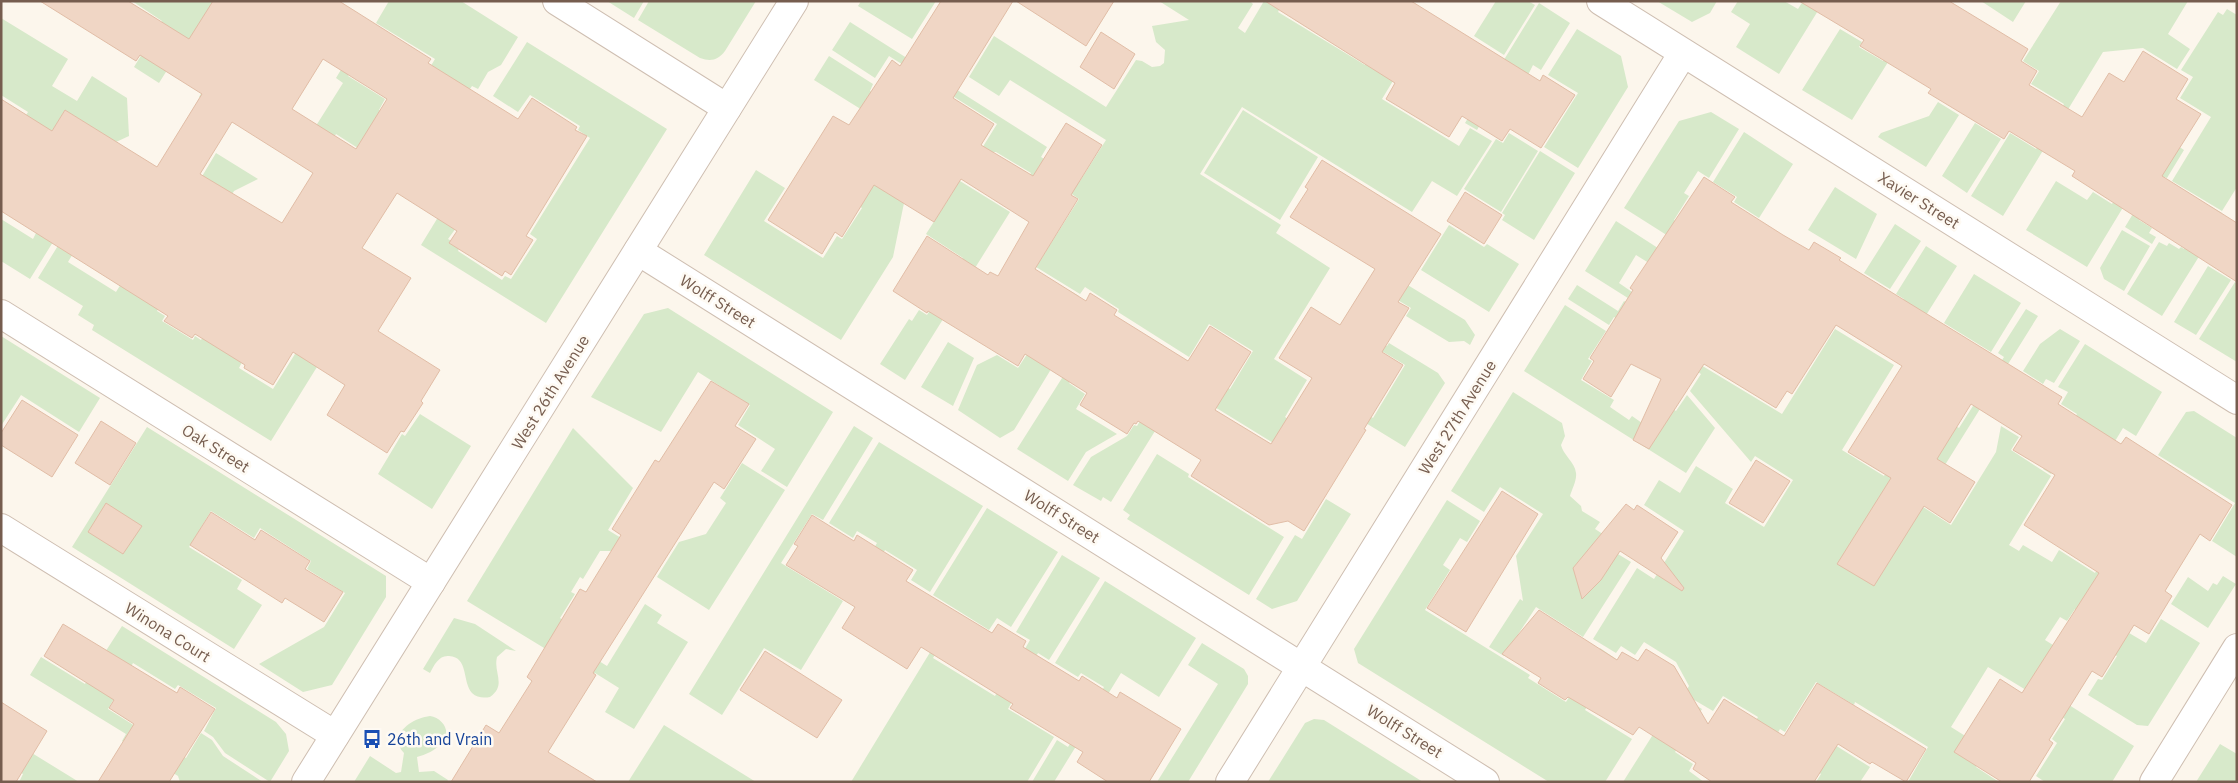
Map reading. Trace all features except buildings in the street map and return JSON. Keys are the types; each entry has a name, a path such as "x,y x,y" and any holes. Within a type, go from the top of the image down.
{"street":[{"path":"557,1 727,108"},
{"name":"West 26th Avenue","path":"306,782 794,1"},
{"name":"Xavier Street","path":"1601,1 2237,400"},
{"name":"West 27th Avenue","path":"1230,782 1683,53"},
{"name":"Wolff Street","path":"638,251 1485,782"},
{"name":"Oak Street","path":"1,314 431,582"},
{"name":"Winona Court","path":"1,528 335,735"},
{"path":"2154,782 2237,648"}],"green space":[{"path":"132,1 211,1 240,21 231,118 199,97 221,62 186,40 159,83 134,67 162,21"},
{"path":"389,1 461,1 518,37 501,65 488,72 478,89 472,86 464,98 426,74 435,59 376,23"},
{"path":"607,1 644,1 634,18"},
{"path":"649,1 756,1 725,51 717,58 708,60 700,58 638,20"},
{"path":"861,1 936,1 912,39 858,6"},
{"path":"1159,1 1250,1 1253,4 1238,28 1245,33 1264,1 1284,1 1278,12 1365,65 1373,53 1399,71 1382,99 1459,146 1470,128 1492,141 1457,196 1432,181 1412,212 1242,107 1200,174 1281,225 1276,233 1330,268 1274,359 1307,380 1285,417 1326,443 1275,444 1205,401 1217,382 1230,389 1253,351 1209,324 1189,357 1118,312 1119,309 1085,287 1080,294 1036,267 1079,199 1044,175 1009,208 1031,173 996,152 979,153 997,124 889,56 875,78 832,50 850,22 1047,147 1041,157 1080,181 1106,140 1010,80 999,96 969,77 994,36 1106,107 1136,60 1152,67 1160,66 1164,63 1165,50 1156,42 1152,26 1189,20"},
{"path":"1496,1 1528,1 1535,5 1504,55 1474,36"},
{"path":"1657,1 1717,1 1710,13 1692,22"},
{"path":"1738,1 1784,1 1798,9 1803,1 1824,1 1779,74 1736,47 1750,24 1731,12"},
{"path":"1920,1 1926,1 1852,120 1802,90 1840,29 1862,42 1859,47 1883,61"},
{"path":"1981,1 2026,1 2013,22"},
{"path":"2061,1 2188,1 2168,34 2190,49 2177,69 2143,48 2103,52 2003,216 1971,196 2010,133 2036,149 2064,104 2031,84 2039,71 2023,61"},
{"path":"1539,3 1570,23 1541,70 1533,65 1528,75 1515,67 1477,130 1465,123"},
{"path":"2227,9 2237,15 2237,187 2222,211 2172,181 2211,117 2180,98 2193,77 2181,70 2218,12 2223,15"},
{"path":"1,18 68,59 52,86 77,101 92,76 127,98 129,136 116,142 65,110 33,162 1,156 28,112 1,95"},
{"path":"1577,29 1621,56 1628,87 1578,168 1544,147 1578,93 1548,75"},
{"path":"527,42 667,129 546,323 421,245 451,196 456,228 448,239 460,246 458,251 502,280 505,276 511,279 537,239 530,234 590,138 578,130 580,126 530,95 518,112 493,96"},
{"path":"829,56 873,84 870,91 878,96 867,113 814,80"},
{"path":"345,63 353,68 348,76 385,99 379,110 407,127 367,154 336,134 313,170 295,159 343,83 336,78"},
{"path":"1938,102 1959,115 1926,167 1878,137 1881,133 1929,116"},
{"path":"1243,110 1318,157 1280,220 1204,173"},
{"path":"2168,110 2165,138 2087,267 2026,230 2056,181 2087,200 2093,192 2112,204"},
{"path":"1711,112 1739,129 1709,178 1698,171 1684,193 1689,196 1674,220 1684,227 1676,241 1624,208 1679,121"},
{"path":"1975,123 2001,139 1967,193 1942,176"},
{"path":"1744,132 1793,164 1759,218 1734,202 1737,197 1713,182"},
{"path":"1509,133 1538,151 1501,212 1464,189 1496,139 1503,143"},
{"path":"2175,144 2184,150 2167,178 2164,177 2139,220 2152,228 2149,233 2156,237 2152,244 2125,227"},
{"path":"1540,151 1575,173 1534,240 1502,220 1505,215 1502,213"},
{"path":"216,153 258,179 234,191 207,236 189,198"},
{"path":"931,163 1010,212 905,380 880,364 909,319 912,321 919,310 927,315 963,258 926,234 953,192 925,175"},
{"path":"756,170 785,188 764,221 823,258 837,236 842,239 862,208 855,203 872,177 904,203 893,257 841,340 704,255"},
{"path":"1835,187 1877,214 1856,259 1808,230"},
{"path":"76,205 30,279 1,261 1,219 33,239 36,233"},
{"path":"2210,206 2222,213 2215,224 2218,226 2162,316 2127,294 2159,242 2167,246 2169,243 2179,249 2181,247 2184,249"},
{"path":"80,210 94,218 68,262 116,292 150,237 188,261 157,311 165,316 162,321 193,340 195,336 201,340 230,294 242,362 239,368 273,389 305,338 348,317 271,441 92,330 94,325 78,315 83,306 38,278"},
{"path":"1616,221 1661,250 1652,265 1636,255 1619,283 1635,294 1631,300 1585,271"},
{"path":"1895,224 1921,241 1890,289 1864,273"},
{"path":"1449,225 1484,247 1487,244 1519,264 1489,312 1421,270"},
{"path":"2122,230 2150,246 2124,291 2104,279 2100,268"},
{"path":"1926,246 1957,266 1923,320 1900,305 1904,299 1896,294"},
{"path":"2208,266 2231,280 2196,335 2174,322"},
{"path":"1974,274 2021,303 1991,352 1944,323"},
{"path":"2235,282 2237,284 2237,362 2199,339"},
{"path":"1406,284 1465,320 1475,335 1470,345 1464,341 1449,342 1406,316 1411,308 1396,299"},
{"path":"1577,285 1618,311 1624,301 1686,340 1675,356 1614,317 1609,325 1568,299"},
{"path":"1069,290 1079,296 1057,331 1056,361 1014,430 1000,438 958,410 977,365 997,355 1018,368"},
{"path":"1565,305 1606,331 1588,359 1592,361 1581,380 1614,400 1610,407 1629,420 1632,416 1642,423 1657,399 1676,411 1687,395 1715,428 1686,473 1524,371"},
{"path":"668,308 833,412 787,487 761,471 775,449 738,425 750,405 698,372 661,432 591,397 644,314"},
{"path":"2026,309 2038,316 1920,505 1951,525 1996,452 2001,426 2019,437 2011,450 2051,476 2009,545 2019,551 2023,545 2052,562 2059,550 2095,573 2164,462 2080,612 2075,609 2067,621 2060,617 2045,640 2053,645 2031,693 1988,667 1951,727 1986,749 1976,767 1999,782 1908,782 1928,747 1855,702 1854,705 1816,682 1785,732 1780,729 1771,745 1749,732 1758,717 1723,696 1713,711 1684,694 1689,686 1676,662 1644,642 1635,655 1621,646 1616,653 1593,639 1637,568 1654,579 1684,531 1644,505 1659,480 1680,493 1696,466 1733,489 1725,503 1764,527 1793,480 1755,456 1751,462 1690,391 1701,374 1677,359 1681,353 1782,414 1835,329 1894,365 1842,450 1884,476 1909,434 1932,411 1959,428 2004,357 1998,353"},
{"path":"2060,329 2080,341 2054,383 2046,379 2043,384 2023,371 2040,344"},
{"path":"1,336 100,398 79,432 21,395 1,426"},
{"path":"948,342 974,358 953,406 921,387"},
{"path":"1389,343 1438,373 1445,383 1405,447 1307,387 1311,380 1373,418 1405,365 1380,350 1383,344 1387,346"},
{"path":"2085,344 2162,392 2136,436 2123,428 2089,484 2057,464 2051,474 2043,469 2077,414 2061,404 2068,392 2058,387"},
{"path":"1085,357 1069,383 1085,394 1076,409 1117,434 1086,452 1068,481 1017,449 1069,367"},
{"path":"1180,357 1168,410 1111,502 1103,497 1101,501 1073,485 1091,457 1127,436 1134,425 1137,426"},
{"path":"1513,392 1562,423 1565,436 1561,445 1574,465 1576,473 1570,496 1581,506 1582,511 1600,522 1595,529 1612,540 1608,548 1631,562 1583,637 1536,607 1504,656 1489,647 1520,599 1523,601 1516,556 1543,514 1500,487 1484,512 1451,491"},
{"path":"2194,411 2237,438 2237,557 2212,541 2235,503 2158,455 2186,412"},
{"path":"420,414 471,446 432,509 378,474 402,434 405,436"},
{"path":"854,426 873,438 823,520 812,514 781,563 843,601 801,670 764,648 722,715 689,694"},
{"path":"147,427 386,576 386,597 332,685 303,692 259,664 324,627 345,593 307,569 311,561 260,528 254,538 211,511 189,547 242,580 237,589 262,605 234,649 72,547"},
{"path":"573,428 633,488 608,530 626,541 620,551 600,551 583,579 580,577 571,592 575,594 560,618 566,622 549,651 467,601"},
{"path":"879,442 983,506 930,592 911,580 917,570 885,550 853,603 844,598 877,543 857,531 853,538 829,523"},
{"path":"1157,454 1189,474 1188,477 1284,537 1249,595 1127,519 1130,515 1123,510"},
{"path":"742,463 785,490 709,610 657,577 679,542 706,534 726,503 720,498"},
{"path":"1326,499 1351,514 1297,601 1272,609 1256,599 1295,535 1302,539"},
{"path":"1447,500 1480,521 1467,542 1460,538 1443,565 1450,570 1425,610 1530,675 1528,678 1566,702 1600,648 1616,659 1585,710 1632,739 1605,782 1549,782 1358,663 1354,649"},
{"path":"987,508 1058,552 1011,627 997,618 989,630 933,595"},
{"path":"1062,555 1100,578 1049,660 1038,653 1033,661 1022,654 1030,640 1016,632"},
{"path":"2223,576 2236,584 2208,628 2171,604 2188,577 2208,591 2213,583 2217,585"},
{"path":"1105,581 1196,638 1159,697 1121,673 1054,782 1032,782 1057,740 1068,747 1104,687 1081,673 1078,677 1055,663"},
{"path":"645,604 662,615 657,623 688,642 634,729 605,712 619,688 595,673 592,676 560,637 607,666"},
{"path":"954,613 959,616 933,658 995,696 1019,655 1019,688 1008,709 1054,737 1027,782 851,782"},
{"path":"454,618 475,624 516,651 506,649 497,657 499,683 498,688 490,697 476,696 472,693 462,665 455,657 442,657 430,673 423,669"},
{"path":"2161,619 2200,643 2148,726 2137,725 2088,695 2098,679 2102,680 2117,656 2110,652 2124,630 2146,643"},
{"path":"122,626 276,722 286,734 289,751 270,782 225,753 213,737 204,731 216,708 178,685 175,689 133,663 126,676 100,660"},
{"path":"1202,643 1244,669 1248,676 1248,684 1188,782 1157,782 1218,684 1188,665"},
{"path":"41,657 85,684 97,664 125,680 108,709 186,758 201,733 212,740 223,756 263,782 180,782 178,776 122,741 126,734 30,675"},
{"path":"2039,686 2134,746 2112,782 2045,782 2036,776 2057,743 2052,739 2065,719 2032,698"},
{"path":"1681,696 1702,709 1675,752 1693,764 1689,771 1704,782 1623,782 1659,725"},
{"path":"423,717 435,717 445,726 446,734 445,739 437,748 417,757 419,772 434,771 448,780 447,782 354,782 370,756 396,773 401,772 404,753 399,746 400,734 409,724"},
{"path":"1314,719 1324,720 1423,782 1268,782 1305,723"},
{"path":"664,725 756,782 628,782"},
{"path":"1803,725 1870,767 1860,782 1816,782 1821,774 1786,752"},
{"path":"1,734 79,782 19,782 23,774 1,760"},
{"path":"2220,744 2237,754 2237,782 2196,782"}],"place":[{"name":"26th and Vrain","path":"372,739"}]}
